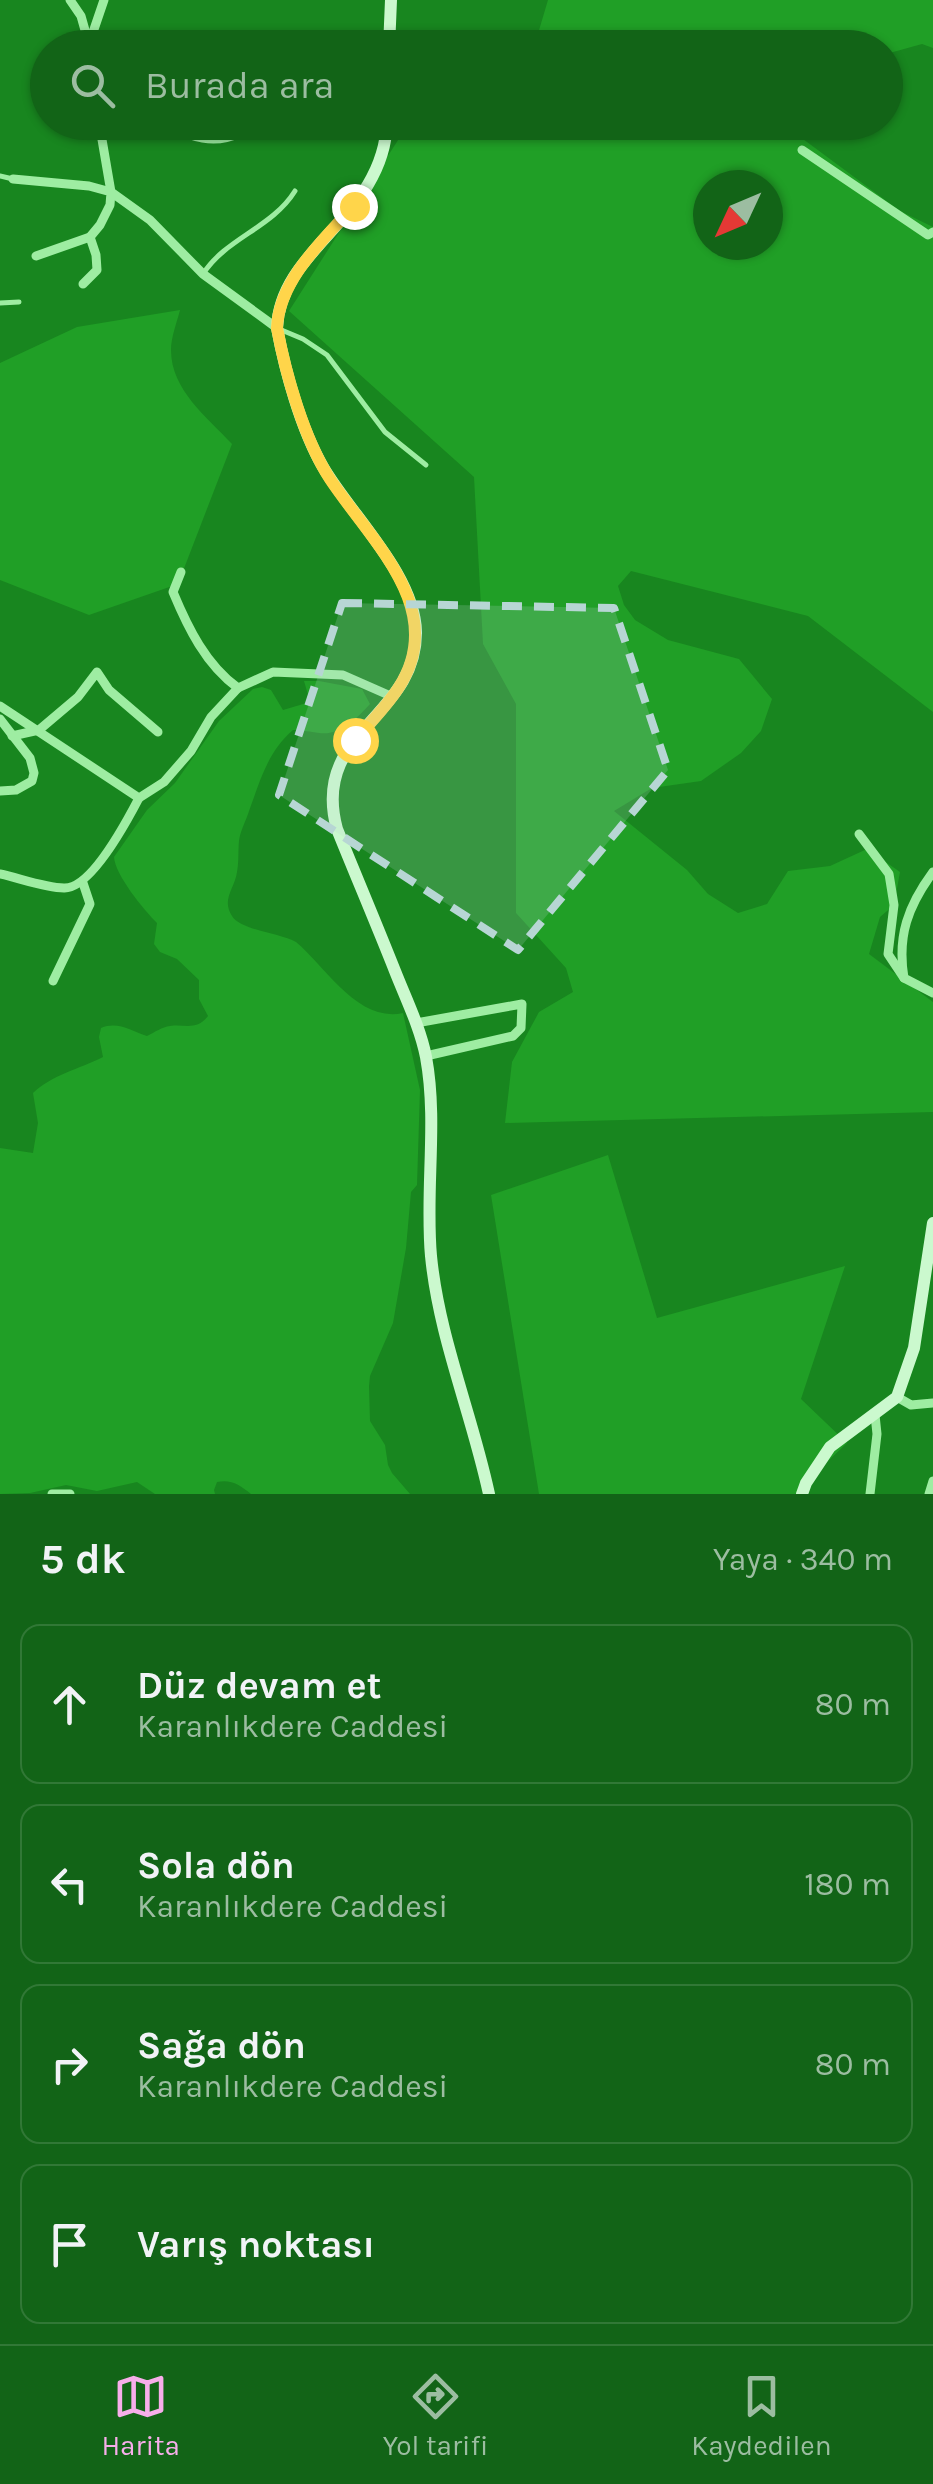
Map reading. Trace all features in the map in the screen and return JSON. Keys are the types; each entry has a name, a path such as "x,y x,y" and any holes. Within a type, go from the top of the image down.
{"main road":[{"path":"389,30 390,0"},
{"path":"385,140 374,178 283,295 277,328 303,421 321,464 395,571 409,595 415,617 414,653 408,670 392,697 344,752 331,797 337,828 426,1056 430,1100 429,1218 435,1290 489,1494"},
{"path":"803,1493 830,1447 897,1397 928,1289 933,1224"}],"street":[{"path":"70,0 85,30"},
{"path":"95,30 104,0"},
{"path":"36,256 90,237 100,225 110,205 102,140"},
{"path":"802,150 930,238"},
{"path":"13,178 110,192 150,220 203,274 277,328"},
{"path":"83,284 98,270 90,237"},
{"path":"181,572 173,592 190,631 224,677 238,688"},
{"path":"12,736 38,730 78,696 97,672 108,690 158,732"},
{"path":"0,874 66,889 83,882 124,826 139,798 164,782 238,688 272,672 343,675 392,697"},
{"path":"0,706 139,798"},
{"path":"0,719 30,758 34,773 32,781 16,790 0,791"},
{"path":"859,834 888,874 894,905 888,954 904,978 933,993"},
{"path":"904,978 900,956 907,918 915,897 933,872"},
{"path":"53,981 90,904 83,882"},
{"path":"416,1023 522,1004 521,1028 513,1036 426,1056"},
{"path":"897,1397 911,1405 933,1403"},
{"path":"870,1494 877,1434 875,1415"},
{"path":"930,1494 933,1481"},
{"path":"52,1494 70,1494"}],"lane":[{"path":"195,140 226,140"},
{"path":"0,176 13,178"},
{"path":"203,274 223,251 275,216 295,190"},
{"path":"0,303 18,302"},
{"path":"277,328 327,355 385,432 426,465"}],"highlighted area":[{"path":"342,603 614,608 668,770 518,950 279,795"}],"green space":[{"path":"548,0 933,0 933,48 922,44 903,49 903,30 539,30"},
{"path":"398,140 804,140 900,211 933,227 933,712 808,616 631,571 618,586 624,605 635,620 668,640 739,659 772,699 761,731 741,753 701,781 652,788 614,811 687,870 708,894 738,913 767,904 788,871 830,866 867,849 900,872 894,905 880,917 869,954 933,1002 933,1112 505,1123 512,1062 539,1012 573,992 566,968 516,913 516,704 483,644 474,477 289,311"},
{"path":"180,310 171,350 177,378 192,402 232,444 178,584 89,615 0,580 0,363 77,327"},
{"path":"304,681 362,689 370,704 341,729 327,733 293,730 277,747 241,834 237,872 228,904 232,916 243,925 296,942 357,1002 387,1014 403,1013 420,1090 417,1185 411,1192 393,1323 369,1386 370,1421 385,1445 392,1473 410,1494 251,1494 222,1481 217,1482 215,1494 155,1494 137,1482 97,1491 66,1485 30,1493 0,1494 0,1148 33,1153 38,1123 33,1093 57,1077 103,1057 101,1028 119,1026 147,1036 167,1027 195,1025 208,1016 199,999 199,980 154,944 157,923 125,882 114,857 147,810 175,783 219,721 253,689 271,690 283,710 310,702"},
{"path":"608,1155 657,1318 845,1266 801,1399 847,1443 808,1480 805,1494 539,1494 491,1195"}],"route":[{"path":"354,206 292,280 283,295 277,328 303,421 321,464 395,571 409,595 415,617 414,653 401,685 355,740"}]}
